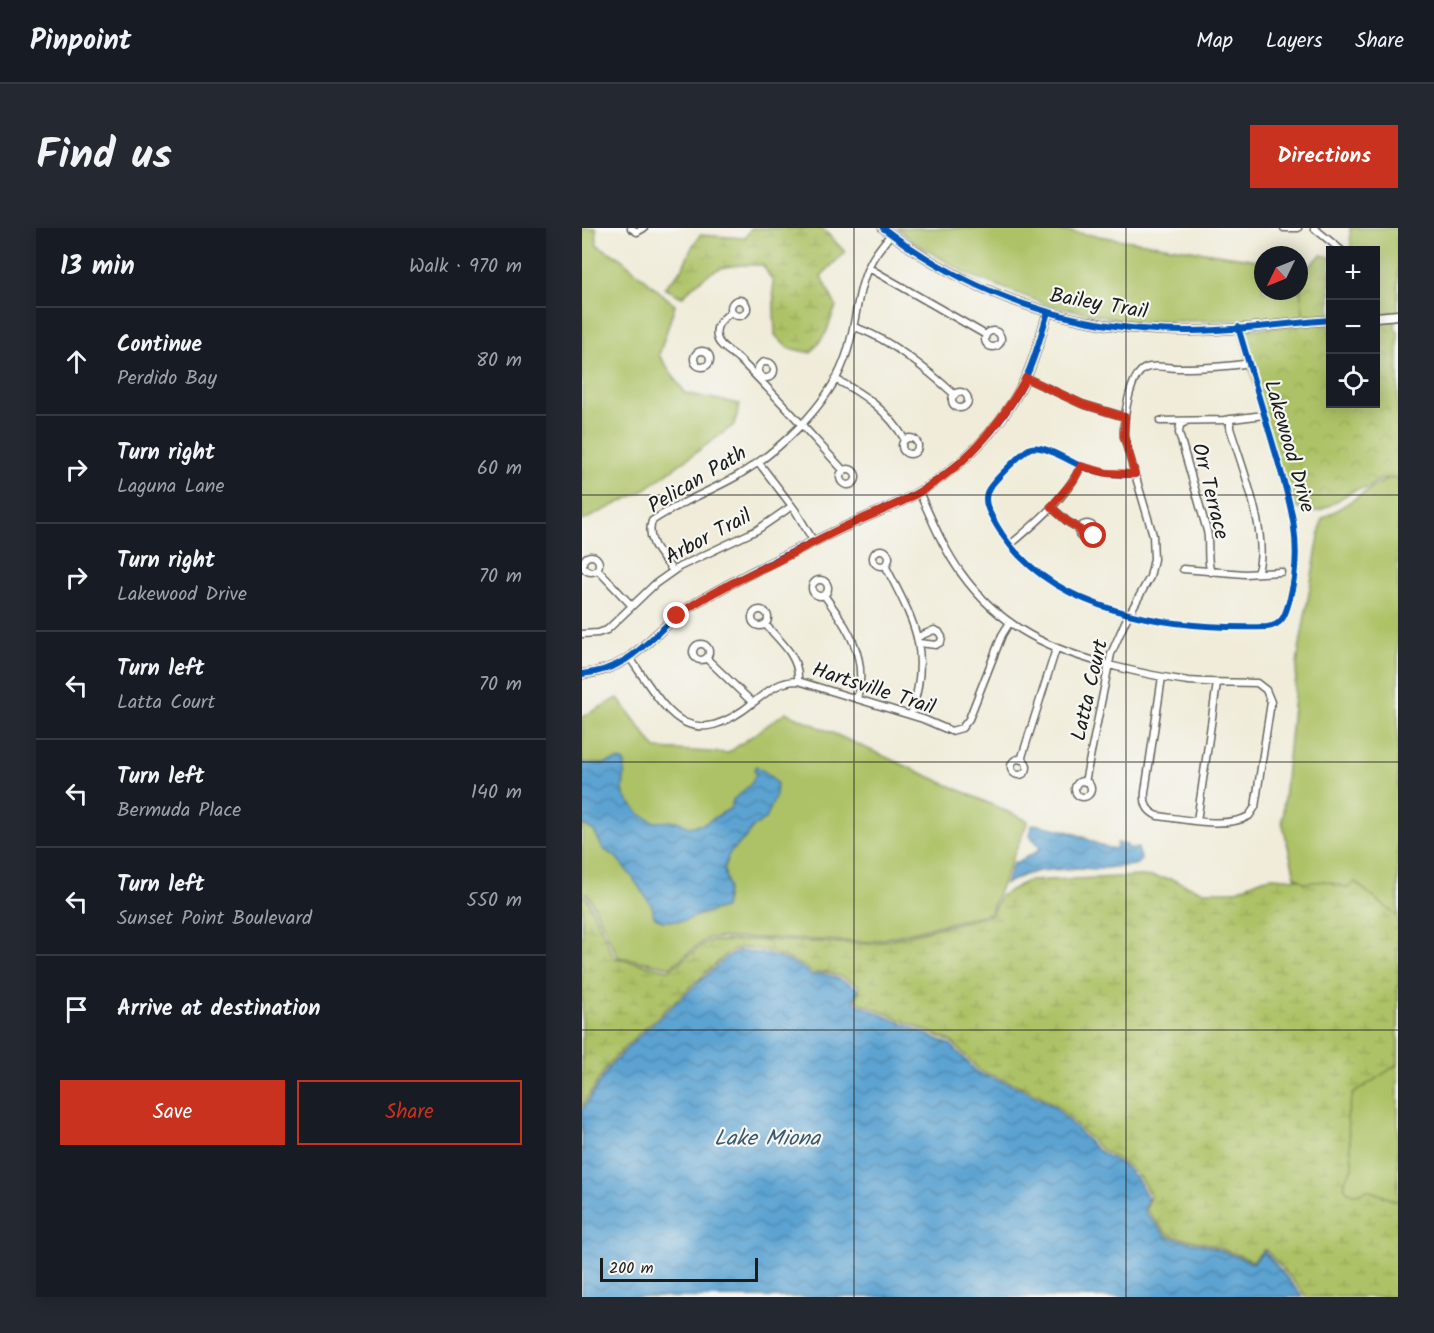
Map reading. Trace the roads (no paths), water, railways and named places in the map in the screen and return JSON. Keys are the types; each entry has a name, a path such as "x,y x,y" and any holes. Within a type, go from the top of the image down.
{"street":[{"path":"631,228 637,232 644,228"},
{"name":"Bailey Trail","path":"883,228 917,253 965,280 1011,300 1088,322 1126,328 1186,331 1326,320"},
{"path":"1284,228 1298,228"},
{"path":"1314,228 1336,246"},
{"name":"Pelican Path","path":"673,571 650,540 649,528 652,521 759,463 801,424 828,392 844,363 872,260 891,234"},
{"path":"869,268 986,335"},
{"path":"732,311 718,325 716,336 720,344 759,376 844,471"},
{"path":"582,674 603,671 630,658 688,608 814,542 919,492 940,479 975,449 1005,413 1026,378 1048,312"},
{"path":"1380,317 1398,315"},
{"path":"854,327 869,332 926,370 955,394"},
{"name":"Lakewood Drive","path":"1135,474 1107,473 1081,466 1041,447 1033,447 1022,453 991,485 986,495 986,506 1010,545 1034,570 1055,586 1081,599 1130,613 1174,622 1220,627 1273,626 1283,620 1295,573 1297,541 1291,507 1238,327"},
{"path":"709,355 720,344"},
{"name":"Latta Court","path":"1085,782 1108,664 1119,633 1150,577 1155,552 1153,535 1124,436 1125,417 1133,382 1138,372 1152,367 1211,367 1249,363"},
{"path":"1026,378 1082,404 1125,417"},
{"path":"835,379 871,400 888,415 905,440"},
{"path":"1160,421 1264,416"},
{"path":"1230,419 1230,428 1258,528 1260,550 1257,573"},
{"name":"Orr Terrace","path":"1187,421 1180,425 1179,433 1207,531 1211,572"},
{"path":"759,463 792,506 814,542"},
{"path":"1010,545 1051,507 1073,481 1081,466"},
{"path":"919,492 944,546 962,575 980,596 1010,622 1037,640 1056,649 1162,677 1217,683 1250,683 1262,686 1269,696 1269,712 1253,812 1249,816 1239,820 1197,821 1158,816 1149,811 1145,803 1162,677"},
{"name":"Arbor Trail","path":"582,634 607,630 655,584 673,571 757,530 792,506"},
{"path":"1051,507 1080,529"},
{"path":"885,565 905,601 918,640 918,686 911,715"},
{"path":"597,569 632,606"},
{"path":"1183,569 1211,572 1281,572"},
{"path":"825,595 846,625 857,647 861,669 857,699"},
{"name":"Hartsville Trail","path":"630,658 663,706 680,721 698,726 714,724 736,715 776,686 789,681 798,681 911,715 932,722 946,730 957,730 966,724 1002,635 1010,622"},
{"path":"765,624 794,658 798,669 798,681"},
{"path":"1022,760 1056,649"},
{"path":"706,658 753,703"},
{"path":"1197,821 1217,683"}],"water":[{"path":"623,761 625,765 623,790 625,797 640,814 654,822 677,821 689,827 704,824 731,808 733,800 750,785 756,774 754,770 756,766 771,776 777,784 776,795 766,819 753,827 729,854 724,869 728,887 724,908 684,921 662,921 654,916 652,906 616,857 603,849 594,831 582,824 582,763 603,764"},
{"path":"1034,824 1071,832 1111,848 1116,849 1117,843 1127,845 1128,848 1138,848 1141,859 1134,865 1039,871 1005,884 1013,864 1038,851 1040,847 1030,836"},
{"name":"Lake Miona","path":"738,951 756,952 777,958 797,966 812,976 825,974 851,985 858,989 854,1000 857,1004 951,1045 978,1073 1017,1087 1054,1106 1097,1150 1124,1166 1138,1180 1148,1198 1144,1211 1167,1237 1208,1246 1253,1263 1264,1251 1303,1297 582,1297 582,1111 609,1067 636,1039 726,958"}]}
